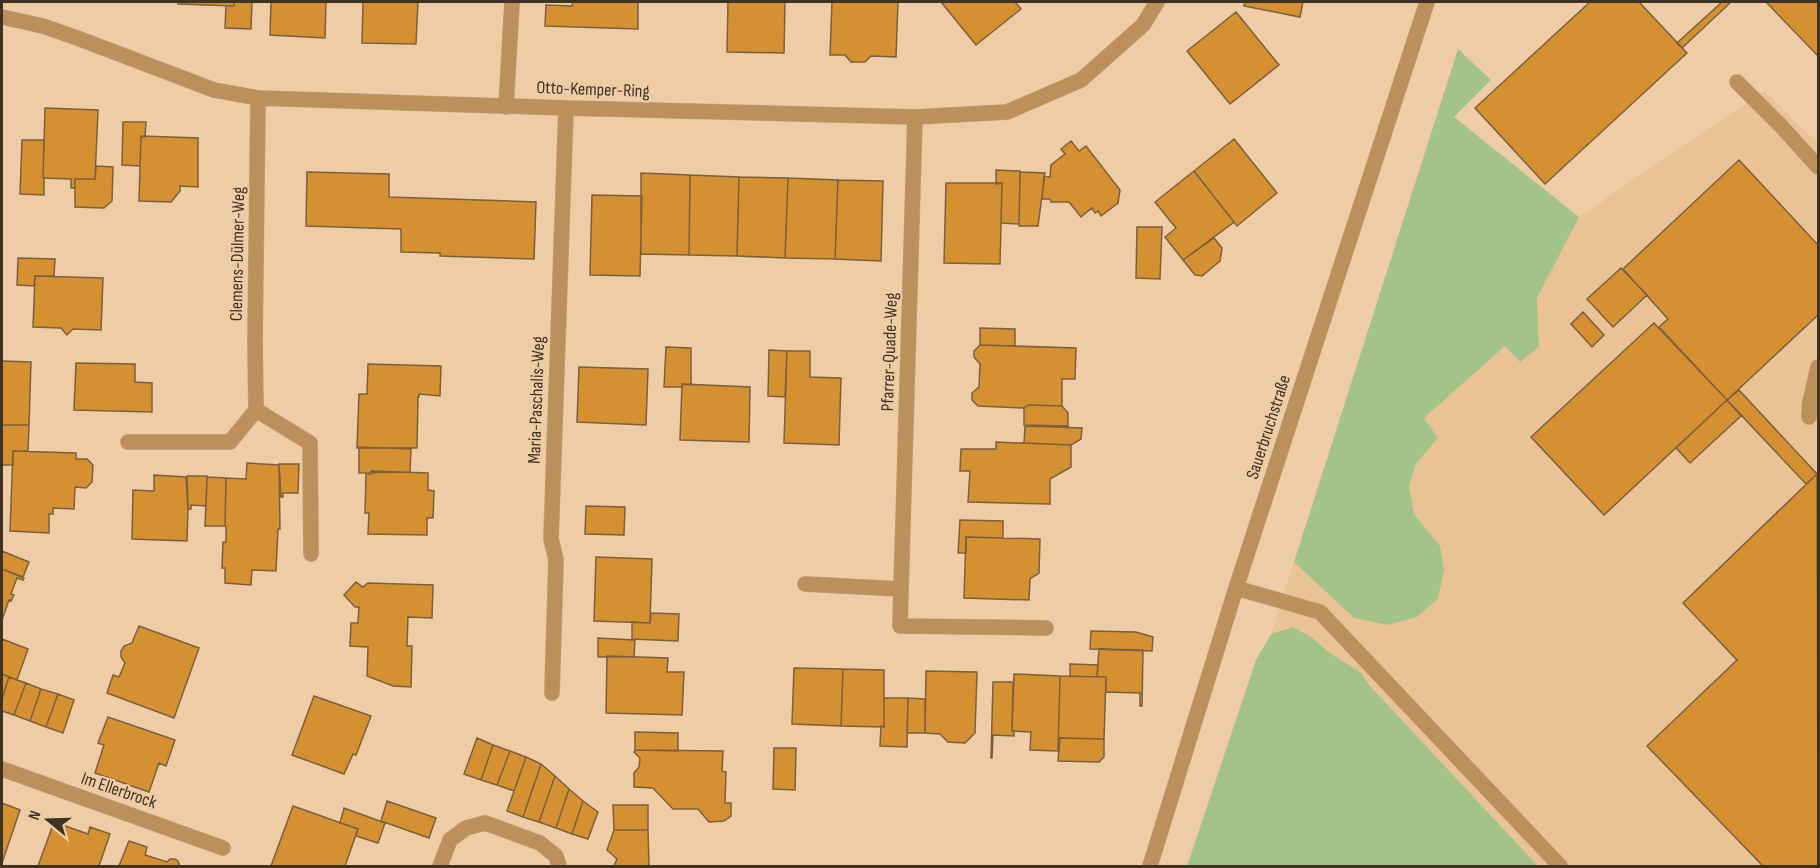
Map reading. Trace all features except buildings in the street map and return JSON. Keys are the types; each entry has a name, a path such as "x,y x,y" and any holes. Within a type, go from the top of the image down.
{"street":[{"path":"506,106 512,2"},
{"name":"Otto-Kemper-Ring","path":"2,17 52,29 214,90 258,98 915,117 1007,112 1081,80 1143,26 1157,2"},
{"name":"Sauerbruchstraße","path":"1150,867 1236,588 1427,2"},
{"path":"1737,82 1818,167"},
{"name":"Clemens-Dülmer-Weg","path":"256,410 258,98"},
{"name":"Maria-Paschalis-Weg","path":"552,693 556,560 551,539 566,108"},
{"name":"Pfarrer-Quade-Weg","path":"915,117 900,626 1046,628"},
{"path":"1809,417 1818,367"},
{"path":"128,442 230,442 256,410 310,443 311,554"},
{"path":"806,584 901,589"},
{"path":"1236,588 1320,612 1560,867"},
{"name":"Im Ellerbrock","path":"2,769 223,848"},
{"path":"440,867 450,840 465,828 486,823 540,843 556,856 559,867"}],"shaded area":[{"path":"1764,91 1818,144 1818,866 1538,866 1371,687 1360,672 1293,627 1271,634 1294,562 1354,618 1388,625 1417,617 1440,546 1414,514 1409,486 1416,464 1438,438 1424,418 1505,346 1539,347 1537,298 1579,217"}],"green space":[{"path":"1458,49 1491,80 1454,117 1579,217 1537,298 1539,347 1520,362 1505,346 1424,418 1438,438 1416,464 1409,486 1414,514 1440,546 1444,570 1438,599 1417,617 1388,625 1354,618 1294,562"},
{"path":"1293,627 1360,672 1371,687 1538,866 1187,866 1256,660 1271,634"}]}
